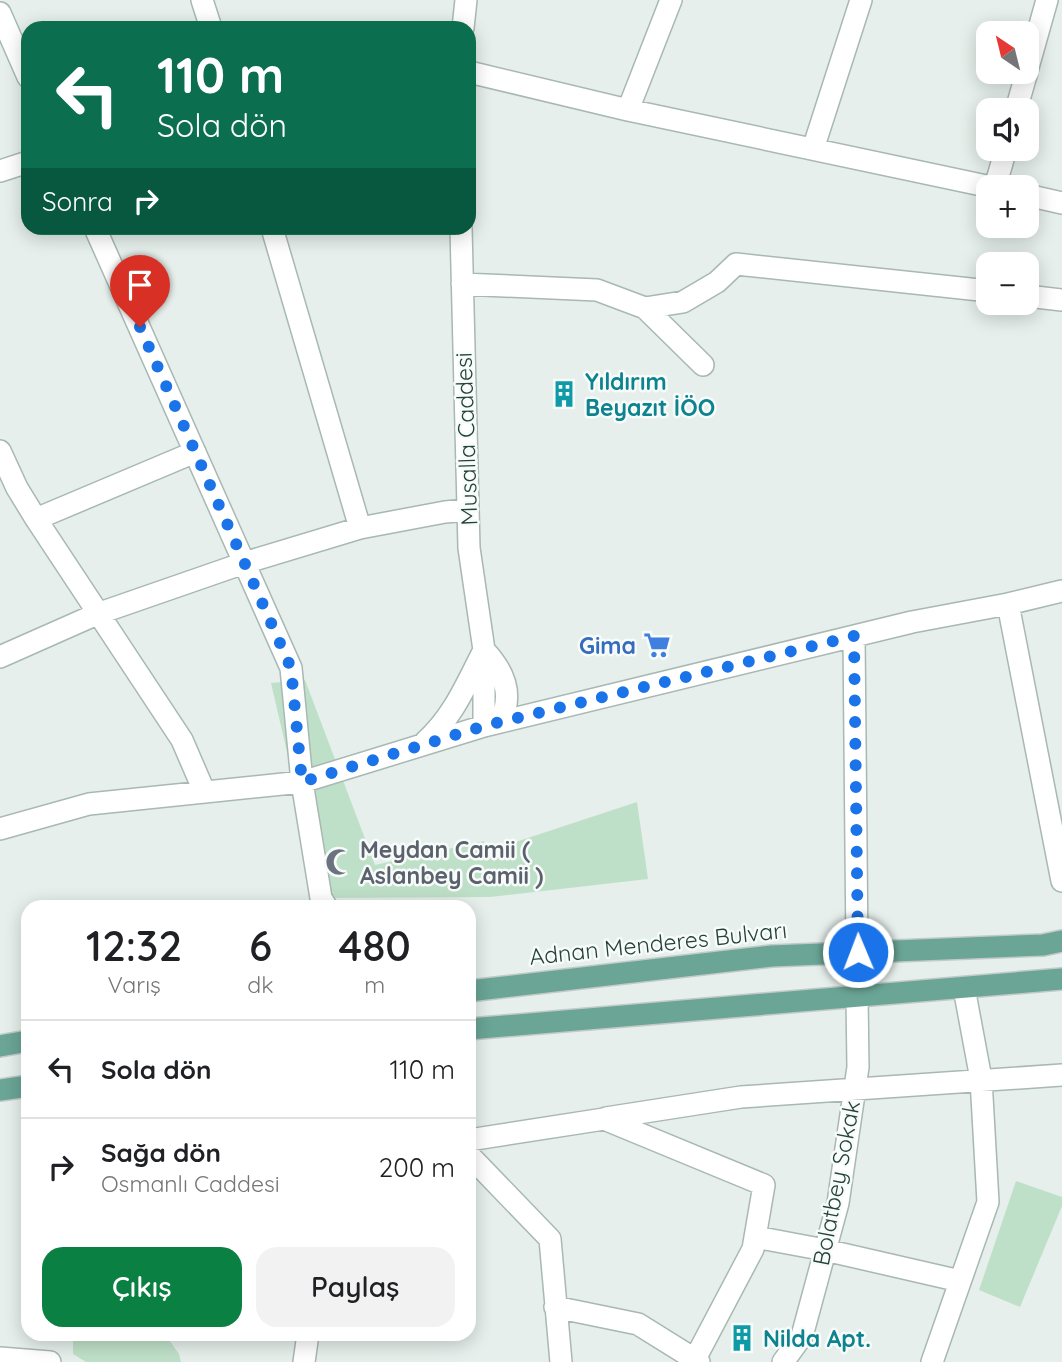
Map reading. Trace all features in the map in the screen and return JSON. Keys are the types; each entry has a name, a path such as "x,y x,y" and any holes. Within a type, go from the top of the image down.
{"main road":[{"name":"Adnan Menderes Bulvarı","path":"476,990 772,956 1043,945 1062,941"},
{"path":"476,1028 1062,979"},
{"path":"0,1046 21,1042"},
{"path":"0,1090 21,1087"}],"street":[{"path":"202,0 209,21"},
{"path":"464,21 466,0"},
{"path":"628,110 671,0"},
{"path":"813,149 861,0"},
{"path":"1040,25 1047,0"},
{"path":"0,13 21,60"},
{"path":"476,74 628,110 976,183"},
{"path":"0,172 21,164"},
{"path":"1039,198 1062,203"},
{"path":"98,235 291,668 302,782 322,900"},
{"path":"274,235 360,528"},
{"name":"Musalla Caddesi","path":"461,235 469,548 492,724"},
{"path":"645,308 683,302 717,282 736,264 976,291"},
{"path":"462,284 597,290 645,308 704,365"},
{"path":"1039,297 1062,300"},
{"path":"36,519 195,452"},
{"path":"3,464 97,614 182,740 204,791"},
{"path":"0,657 97,614 244,563 360,528 468,510"},
{"path":"0,829 89,804 302,782 492,724 912,622 1062,591"},
{"path":"1008,604 1062,881"},
{"path":"854,636 858,952"},
{"path":"421,745 460,700 484,650"},
{"path":"932,1362 988,1202 981,1079 964,988"},
{"name":"Bolatbey Sokak","path":"783,1362 802,1336 838,1203 858,1067 857,997"},
{"path":"476,1139 741,1097 1062,1075"},
{"path":"555,1307 638,1324 697,1360 753,1249 764,1185 604,1119"},
{"path":"476,1162 550,1240 561,1362"},
{"path":"755,1237 960,1281"},
{"path":"304,1362 307,1341"},
{"path":"0,1358 50,1362"}],"green space":[{"path":"305,680 375,865 484,841 485,852 637,802 648,879 490,897 321,898 271,683"},
{"path":"1016,1181 1062,1197 1062,1206 1020,1307 979,1290"},
{"path":"73,1341 170,1341 181,1362 86,1362 73,1354"}],"place":[{"name":"Yıldırım Beyazıt İÖO","path":"564,394"},
{"name":"Gima","path":"657,645"},
{"name":"Meydan Camii ( Aslanbey Camii )","path":"339,862"},
{"name":"Nilda Apt.","path":"742,1338"}],"route":[{"path":"140,327 291,668 302,782 484,726 854,636 858,952"}]}
